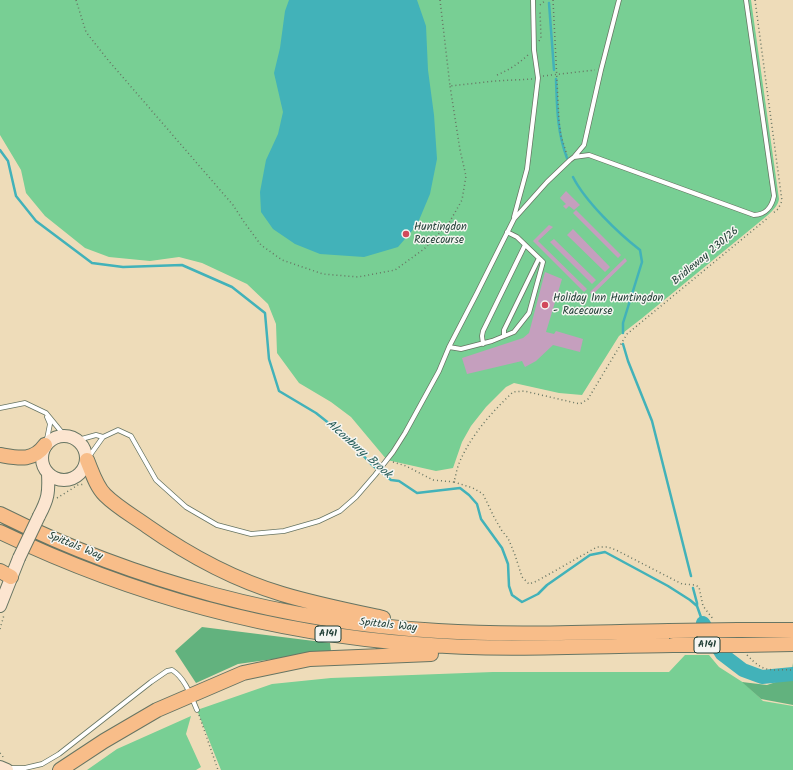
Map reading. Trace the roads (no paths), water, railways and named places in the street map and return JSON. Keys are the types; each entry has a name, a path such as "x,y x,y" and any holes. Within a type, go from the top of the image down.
{"highway":[{"path":"0,455 23,458 34,456 46,445"},
{"path":"87,460 95,480 104,494 165,539 225,571 282,594 351,612 396,620 492,633"},
{"name":"Spittals Way","path":"0,514 64,544 122,566 194,589 233,600 294,613 361,624 438,631 492,633 793,630"},
{"name":"Spittals Way","path":"0,532 56,558 126,584 197,606 270,624 343,636 402,643 454,646 529,647 673,645 744,649 793,644"},
{"path":"60,770 104,741 157,710 243,673 310,659 414,654 480,653 529,647"}],"main road":[{"path":"48,474 65,481 77,477 84,470 87,460 86,451 78,440 64,435 53,438 46,445 43,451 42,462 48,474 51,501"},
{"path":"0,606 6,574 19,558 39,516 65,481"}],"lane":[{"path":"87,460 103,436 118,430 131,436 156,480 186,507 217,525 251,534 284,531 319,521 340,511 356,497 388,460 404,433 439,371 449,348 514,219 527,169 538,78 534,50 533,0"},
{"path":"514,219 547,182 584,145 619,0"},
{"path":"572,158 590,155 754,215 763,213 768,209 773,203 774,196 746,0"},
{"path":"449,348 461,349 483,344 514,332 529,313 543,262 517,237 508,232"},
{"path":"483,344 483,331 525,245"},
{"path":"504,336 504,330 539,258"},
{"path":"0,408 25,403 46,413 64,435"},
{"path":"46,413 50,424 46,445"},
{"path":"78,440 96,435 103,436"},
{"path":"4,766 33,767 48,761 59,754 150,682 168,670 172,670 179,674 197,710"}],"water":[{"path":"289,0 417,0 426,26 428,70 434,115 437,159 430,194 417,225 398,247 364,257 320,254 295,244 273,229 261,212 260,192 266,160 278,134 283,112 274,73 280,48 285,11"}],"waterway":[{"path":"549,3 554,70"},
{"path":"556,79 559,129 567,158"},
{"name":"Alconbury Brook","path":"0,150 8,161 16,196 36,221 92,263 123,267 182,265 232,287 265,313 269,359 279,391 316,413 345,436 372,465 391,480 399,481 417,493 460,488 469,495 477,504 481,519 502,548 508,564 509,586 512,595 522,602 538,594 547,585 590,555 605,552 668,586 690,600 697,606 703,623"},
{"path":"573,177 585,196 603,216 640,250 642,262 623,323 623,333"},
{"path":"623,344 628,361 652,421 691,576"},
{"path":"693,588 697,606"},
{"name":"Alconbury Brook","path":"703,623 722,654 743,670 762,677 793,674"}],"place":[{"name":"Huntingdon Racecourse","path":"406,234"},
{"name":"Holiday Inn Huntingdon - Racecourse","path":"545,305"}]}
